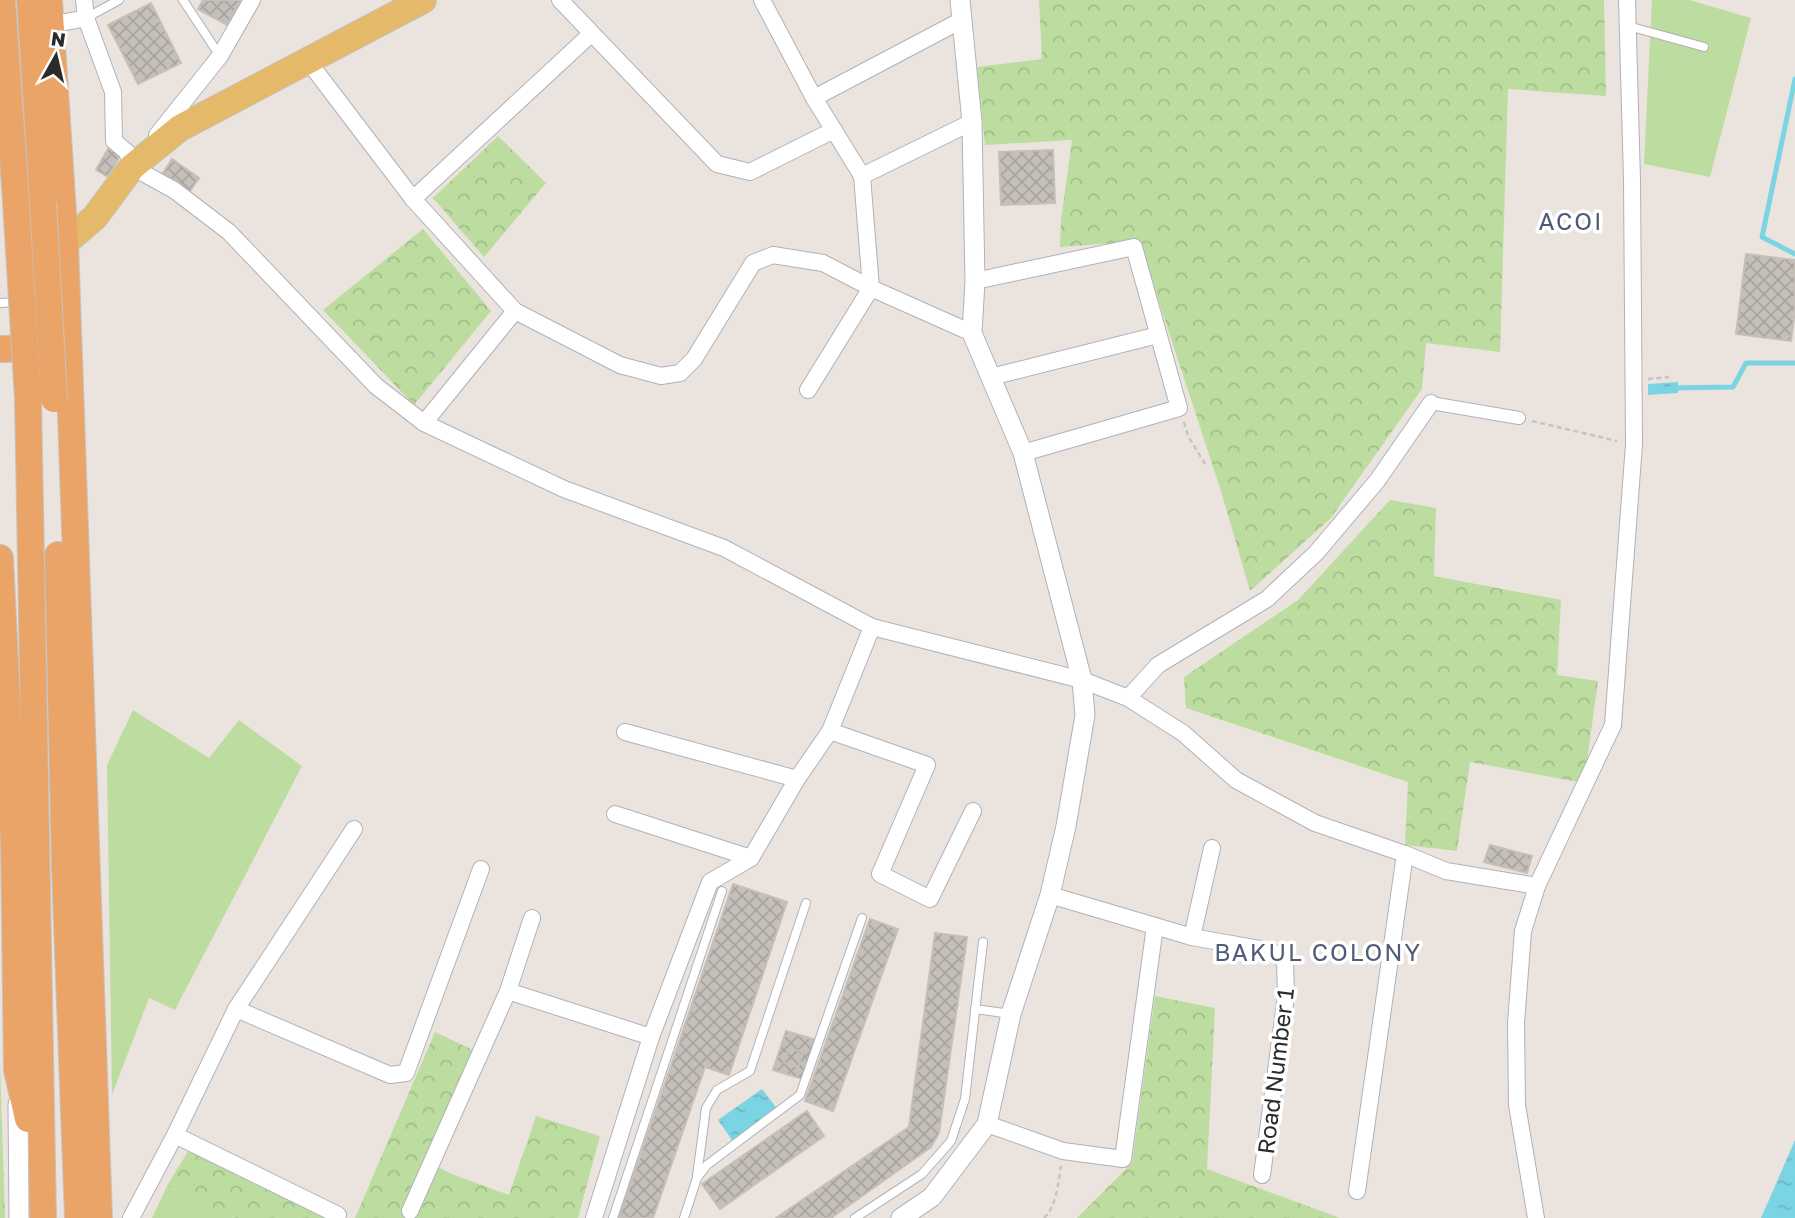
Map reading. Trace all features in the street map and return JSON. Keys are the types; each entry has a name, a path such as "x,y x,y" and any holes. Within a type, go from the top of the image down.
{"highway":[{"path":"2,0 16,202 41,399 65,871 78,1218"},
{"path":"30,0 43,203 43,1218"},
{"path":"50,13 65,243 99,1218"},
{"path":"0,244 65,243"},
{"path":"0,349 69,347"},
{"path":"0,558 7,845 17,1070 41,1176"}],"main road":[{"path":"65,243 95,218 132,167 180,128 418,1"}],"street":[{"path":"83,0 86,18 113,92 114,141 127,152 132,167 174,190 229,232 376,386 424,424 564,489 724,548 872,627 1082,680 1128,698 1182,733 1236,780 1315,823 1405,854 1446,872 1537,886"},
{"path":"132,167 220,55 252,0"},
{"path":"560,0 717,164 750,172 834,130"},
{"path":"762,0 814,98 862,176 871,288 808,390"},
{"path":"901,1218 932,1197 987,1124 1011,1014 1050,895 1066,827 1085,715 1082,680 1023,453 972,333 975,281 972,122 960,0"},
{"path":"1535,1218 1517,1105 1516,1023 1523,931 1537,886 1613,725 1634,444 1627,0"},
{"path":"50,13 86,18"},
{"path":"814,98 960,21"},
{"path":"414,199 591,34"},
{"path":"308,61 414,199 515,311 620,365 661,376 680,373 694,359 753,263 773,255 823,263 871,288 972,333"},
{"path":"862,176 972,122"},
{"path":"975,281 1134,247 1180,408 1023,453"},
{"path":"424,424 515,311"},
{"path":"991,377 1158,335"},
{"path":"1128,698 1158,665 1268,599 1316,553 1377,481 1431,403 1519,418"},
{"path":"594,1218 650,1037 710,882 751,858 797,779 830,731 872,627"},
{"path":"830,731 927,765 880,874 929,899 973,811"},
{"path":"625,732 797,779"},
{"path":"615,814 751,858"},
{"path":"131,1218 236,1009 354,829"},
{"path":"1192,937 1212,848"},
{"path":"1357,1191 1405,854"},
{"path":"236,1009 390,1075 407,1073 481,869"},
{"name":"Road Number 1","path":"1050,895 1192,937 1271,951 1286,961 1286,996 1262,1175"},
{"path":"410,1211 508,992 533,918"},
{"path":"987,1124 1063,1152 1123,1159 1155,926"},
{"path":"508,992 650,1037"},
{"path":"17,1070 19,1218"},
{"path":"175,1135 338,1215"}],"lane":[{"path":"86,18 119,0"},
{"path":"183,0 220,55"},
{"path":"1628,26 1704,47"},
{"path":"0,303 27,302"},
{"path":"40,302 67,302"},
{"path":"613,1218 722,891"},
{"path":"684,1218 697,1178 706,1108 717,1090 750,1071 806,903"},
{"path":"697,1178 707,1165 800,1095 862,918"},
{"path":"856,1218 922,1174 951,1142 965,1099 983,942"},
{"path":"975,1009 1011,1014"}],"path":[{"path":"1634,379 1669,377"},
{"path":"1180,408 1188,436 1207,467"},
{"path":"1519,418 1634,444"},
{"path":"1044,1218 1048,1215 1055,1196 1063,1152"}],"green space":[{"path":"1039,0 1604,0 1606,96 1508,89 1500,352 1426,343 1422,389 1330,519 1250,591 1221,491 1139,241 1060,247 1072,140 985,145 977,67 1042,59"},
{"path":"1652,0 1689,0 1751,18 1710,177 1644,164"},
{"path":"498,136 546,183 484,257 433,198"},
{"path":"423,229 491,311 414,405 323,310"},
{"path":"1390,500 1436,508 1434,576 1561,600 1557,675 1598,681 1584,783 1470,762 1457,851 1405,845 1408,782 1186,708 1184,677 1298,600"},
{"path":"133,710 209,758 239,720 302,766 175,1010 149,998 112,1095 107,765"},
{"path":"1155,996 1215,1008 1207,1169 1340,1218 1077,1218 1132,1163"},
{"path":"435,1032 473,1050 425,1161 509,1195 536,1116 600,1136 578,1218 355,1218"},
{"path":"0,1063 5,1218 0,1218"},
{"path":"190,1148 325,1218 235,1218 167,1186"},
{"path":"167,1186 235,1218 152,1218"}],"water":[{"path":"1678,382 1678,393 1648,395 1648,384"},
{"path":"762,1089 778,1110 734,1143 718,1120"},
{"path":"1795,1140 1795,1218 1761,1218"}],"building":[{"path":"203,0 241,0 227,25 198,9"},
{"path":"151,3 181,63 138,84 108,25"},
{"path":"109,147 121,154 108,177 96,170"},
{"path":"1053,150 1055,203 1001,205 999,152"},
{"path":"172,159 199,178 190,191 163,173"},
{"path":"1746,254 1795,260 1795,310 1791,341 1736,334"},
{"path":"1490,845 1532,856 1527,873 1484,862"},
{"path":"733,884 787,902 729,1075 705,1067 653,1218 619,1218"},
{"path":"870,919 898,929 833,1111 805,1101"},
{"path":"935,933 967,937 939,1133 931,1147 831,1218 776,1218 909,1127"},
{"path":"786,1031 816,1040 803,1079 773,1070"},
{"path":"789,1048 803,1052 798,1067 784,1063"},
{"path":"807,1111 824,1136 720,1209 702,1184"}],"waterway":[{"path":"1795,79 1762,237 1795,254"},
{"path":"1672,388 1733,387 1746,363 1795,363"}],"district":[{"name":"ACOI","path":"1571,220"},
{"name":"BAKUL COLONY","path":"1318,951"}]}
